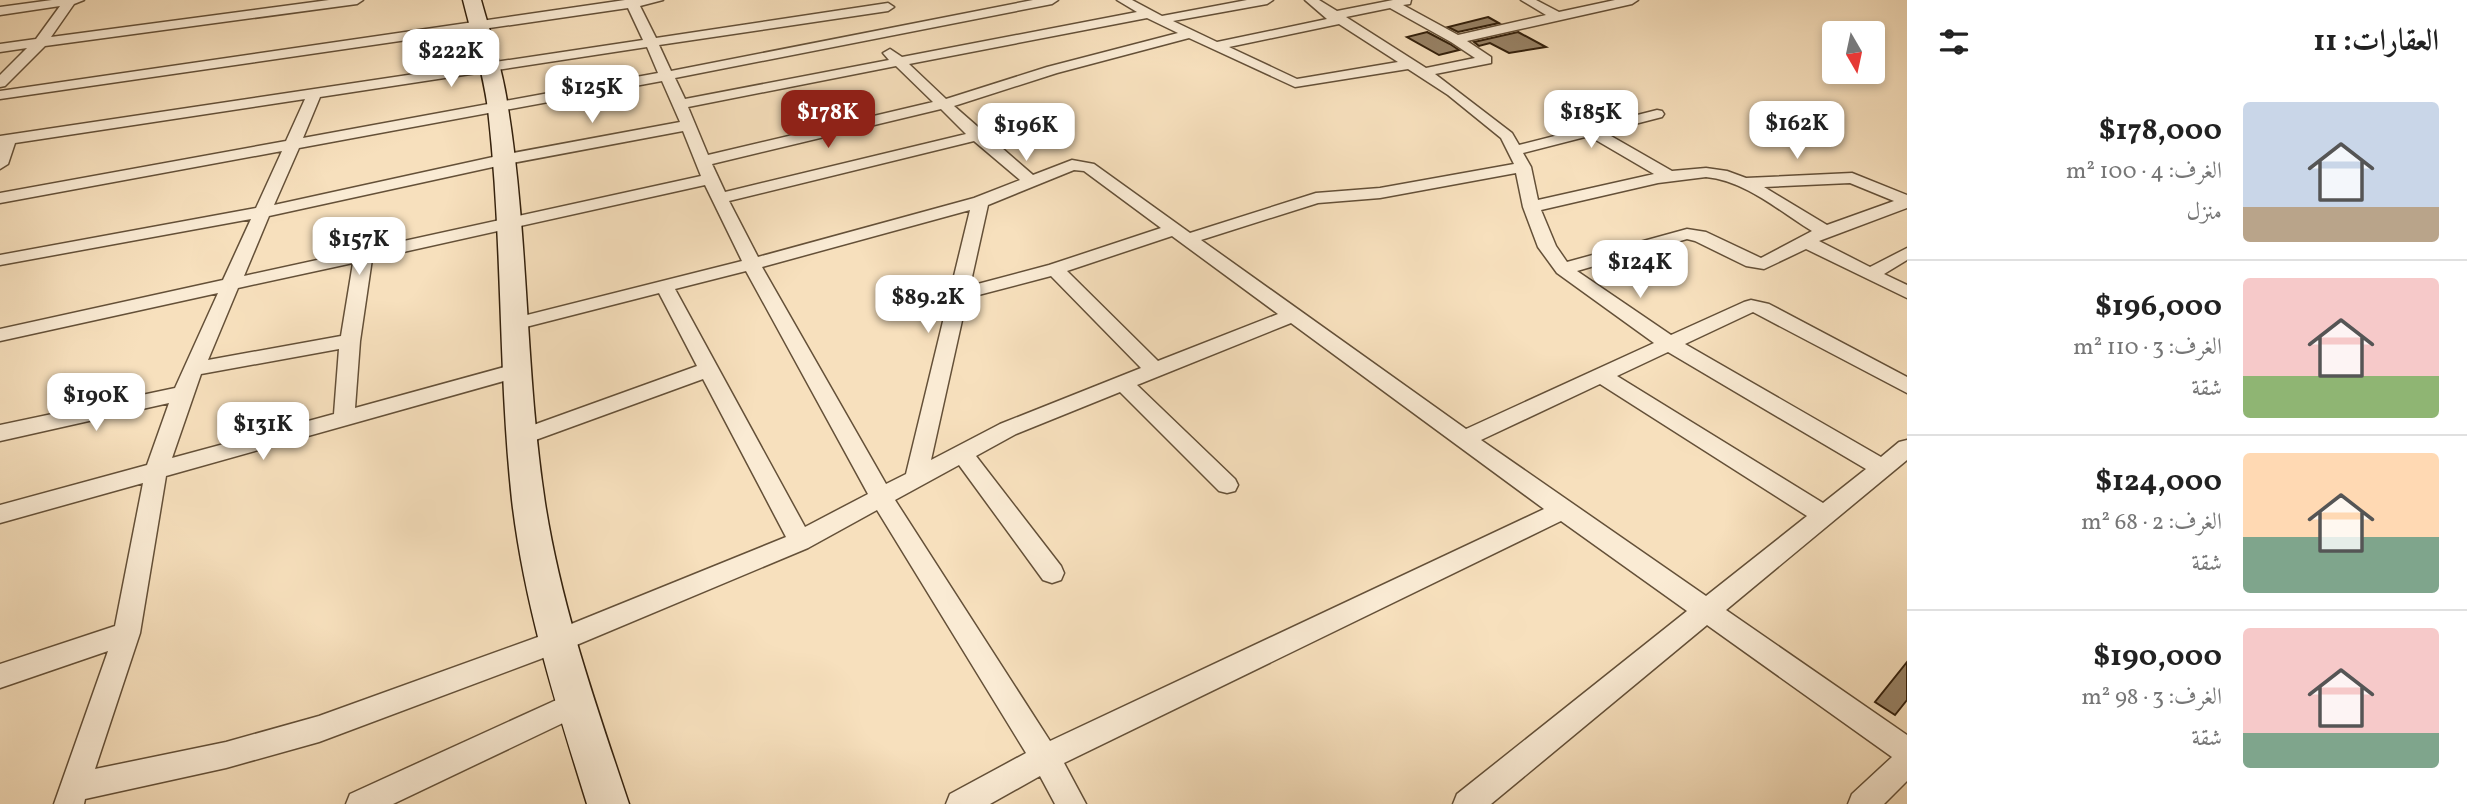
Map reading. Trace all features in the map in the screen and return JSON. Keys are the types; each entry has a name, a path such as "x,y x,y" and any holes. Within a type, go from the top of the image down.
{"street":[{"path":"0,11 73,0"},
{"path":"0,83 41,43 73,0"},
{"path":"0,48 292,4 357,0"},
{"path":"0,94 475,13 657,0"},
{"path":"0,198 666,76 1052,0"},
{"path":"1124,0 1154,17 1295,83 1408,65"},
{"path":"680,104 898,60 1267,0"},
{"path":"1311,0 1453,92 1507,136 1519,158 1531,207 1547,247 1563,269 1668,343 1899,458 1822,514 1468,804"},
{"path":"1215,46 1410,0"},
{"path":"1527,0 1558,16"},
{"path":"1456,39 1632,0"},
{"path":"631,2 751,264 882,498 1071,804"},
{"path":"0,164 4,140 491,65 650,44 885,3 912,27"},
{"path":"1392,4 1456,39 1486,60 1426,76"},
{"path":"475,13 491,65 498,106 515,371 533,531 558,641 608,804"},
{"path":"711,180 1028,77 1190,34"},
{"path":"873,37 977,136 1031,181"},
{"path":"72,796 127,633 156,471 193,369 232,286 315,93"},
{"path":"958,295 1316,198 1380,193 1519,158 1592,131 1657,114"},
{"path":"0,260 264,212 502,160 689,125"},
{"path":"1592,131 1670,177"},
{"path":"0,335 711,180 977,136"},
{"path":"514,324 980,202 1072,165 1088,167 1563,510 1907,751"},
{"path":"1531,207 1670,177 1706,172 1723,174 1742,183 1825,231"},
{"path":"1563,269 1686,234 1700,236 1764,264 1825,231 1899,211 1905,203 1904,200 1852,178 1742,183"},
{"path":"916,478 980,202"},
{"path":"1806,243 1907,292"},
{"path":"1871,274 1907,253"},
{"path":"344,416 349,341 363,256"},
{"path":"1055,269 1155,370"},
{"path":"664,286 800,541"},
{"path":"1465,439 1751,306 1757,306 1907,386"},
{"path":"72,796 319,729 558,641 800,541 1008,429 1293,315"},
{"path":"193,369 349,341"},
{"path":"522,437 710,369"},
{"path":"0,514 344,416 515,371"},
{"path":"1600,374 1822,514"},
{"path":"1123,383 1227,485"},
{"path":"0,433 183,393"},
{"path":"961,452 1052,573"},
{"path":"961,804 1045,758 1563,510"},
{"path":"0,676 127,633"},
{"path":"361,804 576,703"},
{"path":"1863,804 1907,761"}],"building":[{"path":"1488,17 1499,23 1458,32 1448,27"},
{"path":"1427,32 1459,50 1439,55 1407,37"},
{"path":"1518,32 1546,47 1509,53 1490,43 1479,46 1474,42"},
{"path":"1907,662 1907,700 1895,715 1875,702"}]}
